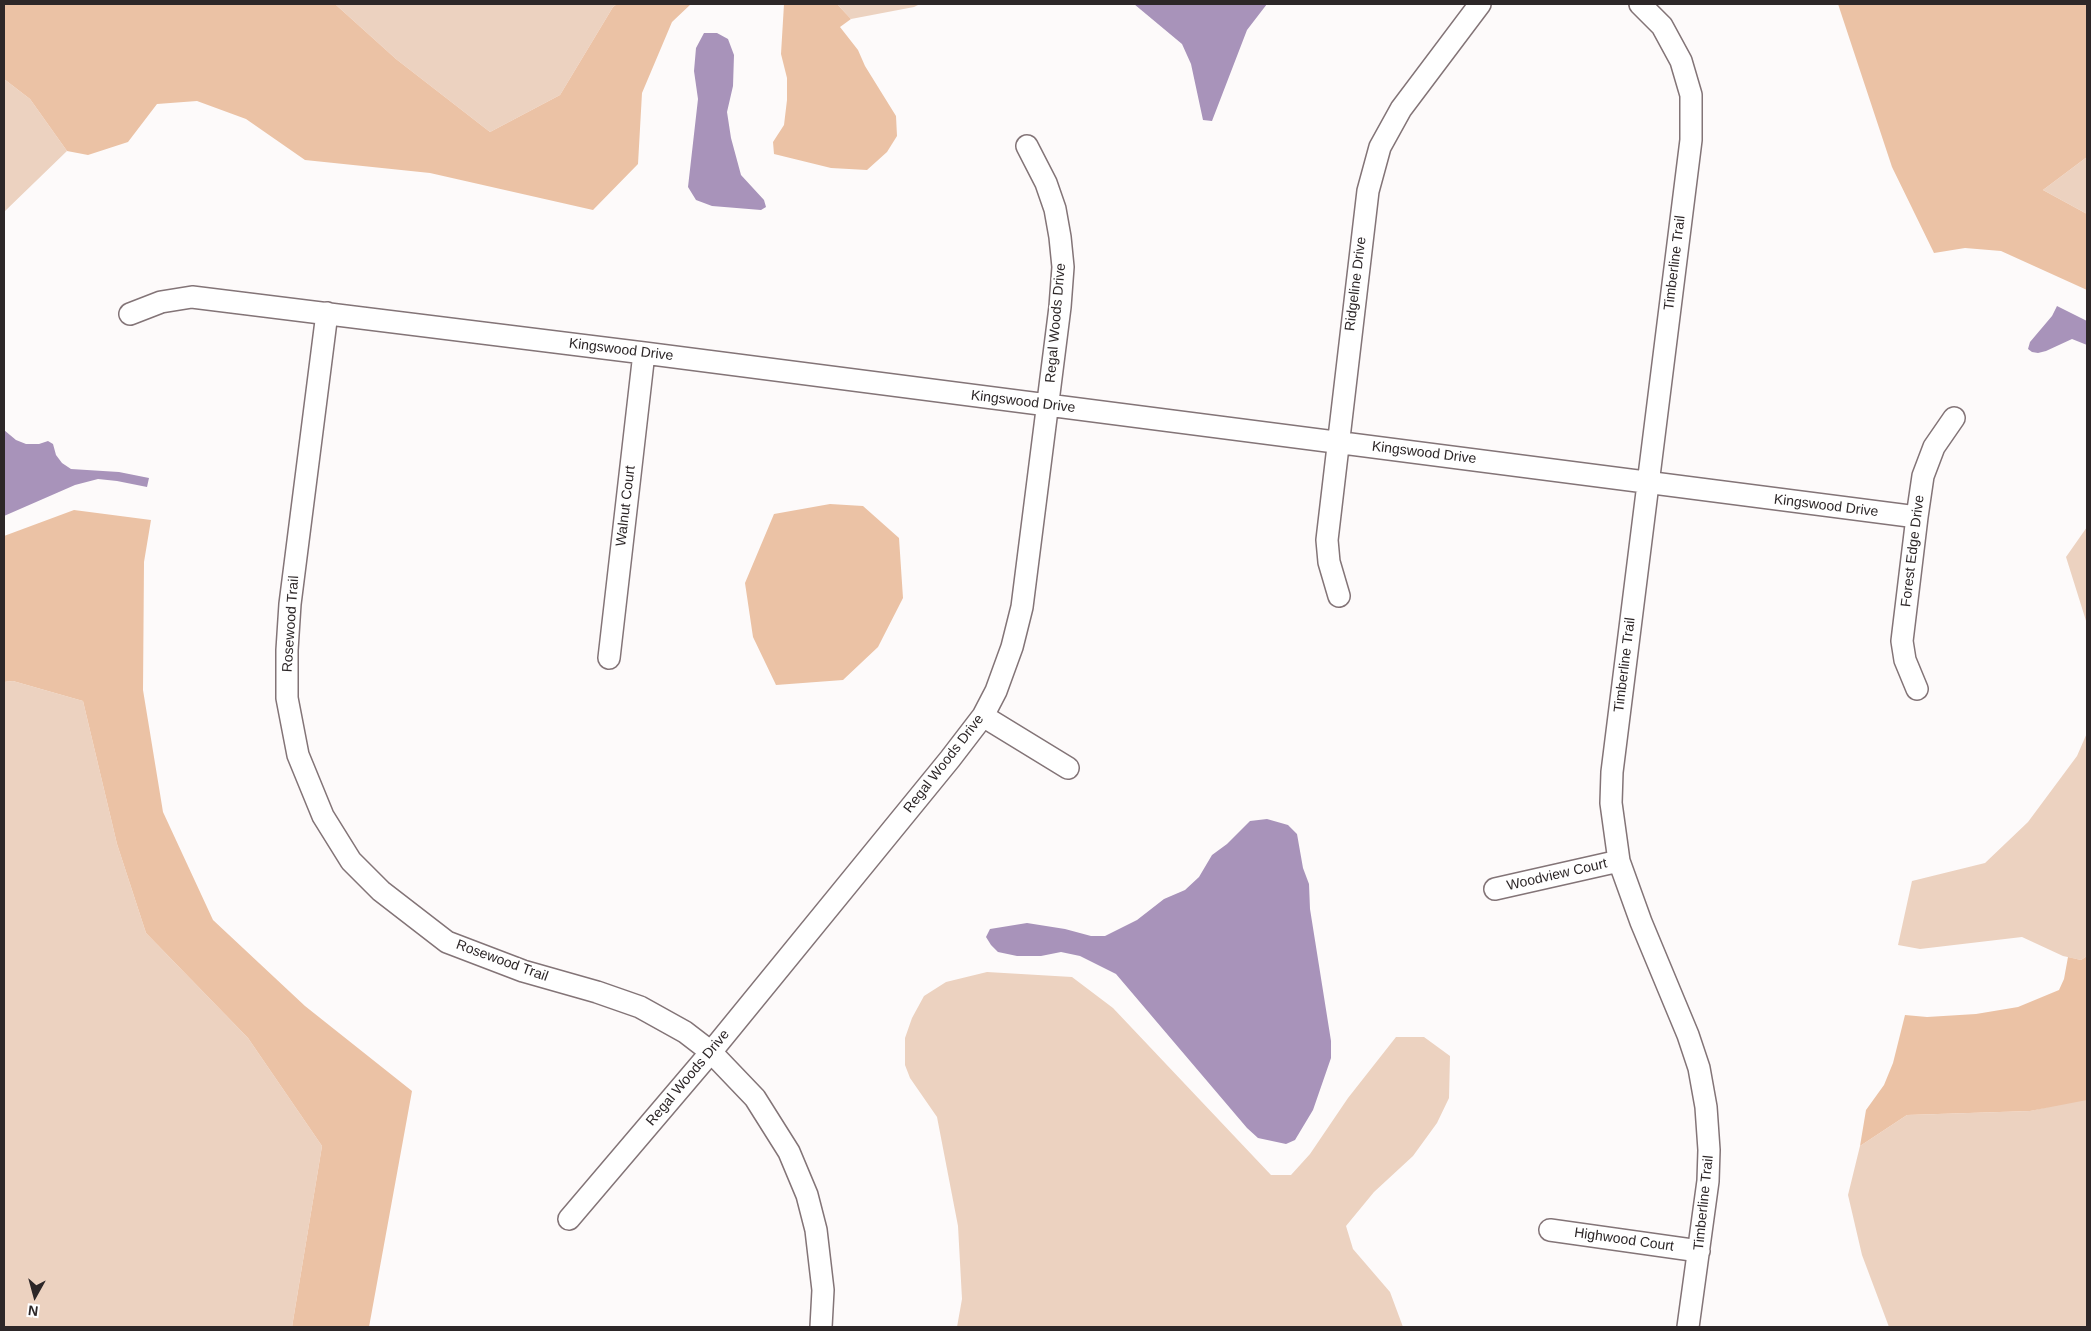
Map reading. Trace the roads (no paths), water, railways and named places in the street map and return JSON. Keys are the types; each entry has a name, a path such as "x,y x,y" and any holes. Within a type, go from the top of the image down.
{"street":[{"name":"Ridgeline Drive","path":"1340,596 1329,562 1327,540 1337,442 1368,191 1380,147 1401,109 1480,4"},
{"name":"Timberline Trail","path":"1640,4 1662,26 1681,61 1691,95 1691,140 1612,772 1611,803 1619,861 1641,922 1688,1035 1699,1068 1706,1107 1709,1150 1699,1251 1688,1327"},
{"name":"Regal Woods Drive","path":"569,1219 710,1052 983,716 996,691 1012,647 1022,607 1048,405 1063,267 1054,209 1046,183 1027,146"},
{"name":"Kingswood Drive","path":"130,314 161,302 192,298 644,353 1917,517"},
{"name":"Rosewood Trail","path":"327,314 291,594 287,650 287,698 298,755 323,816 351,861 381,891 447,942 523,971 597,992 640,1008 685,1032 710,1052 755,1098 789,1152 806,1195 816,1230 823,1290 821,1327"},
{"name":"Walnut Court","path":"608,658 644,353"},
{"name":"Forest Edge Drive","path":"1918,689 1905,660 1902,641 1917,517 1923,476 1934,447 1954,418"},
{"path":"983,716 1068,768"},
{"name":"Woodview Court","path":"1495,889 1619,861"},
{"name":"Highwood Court","path":"1550,1230 1699,1251"}]}
